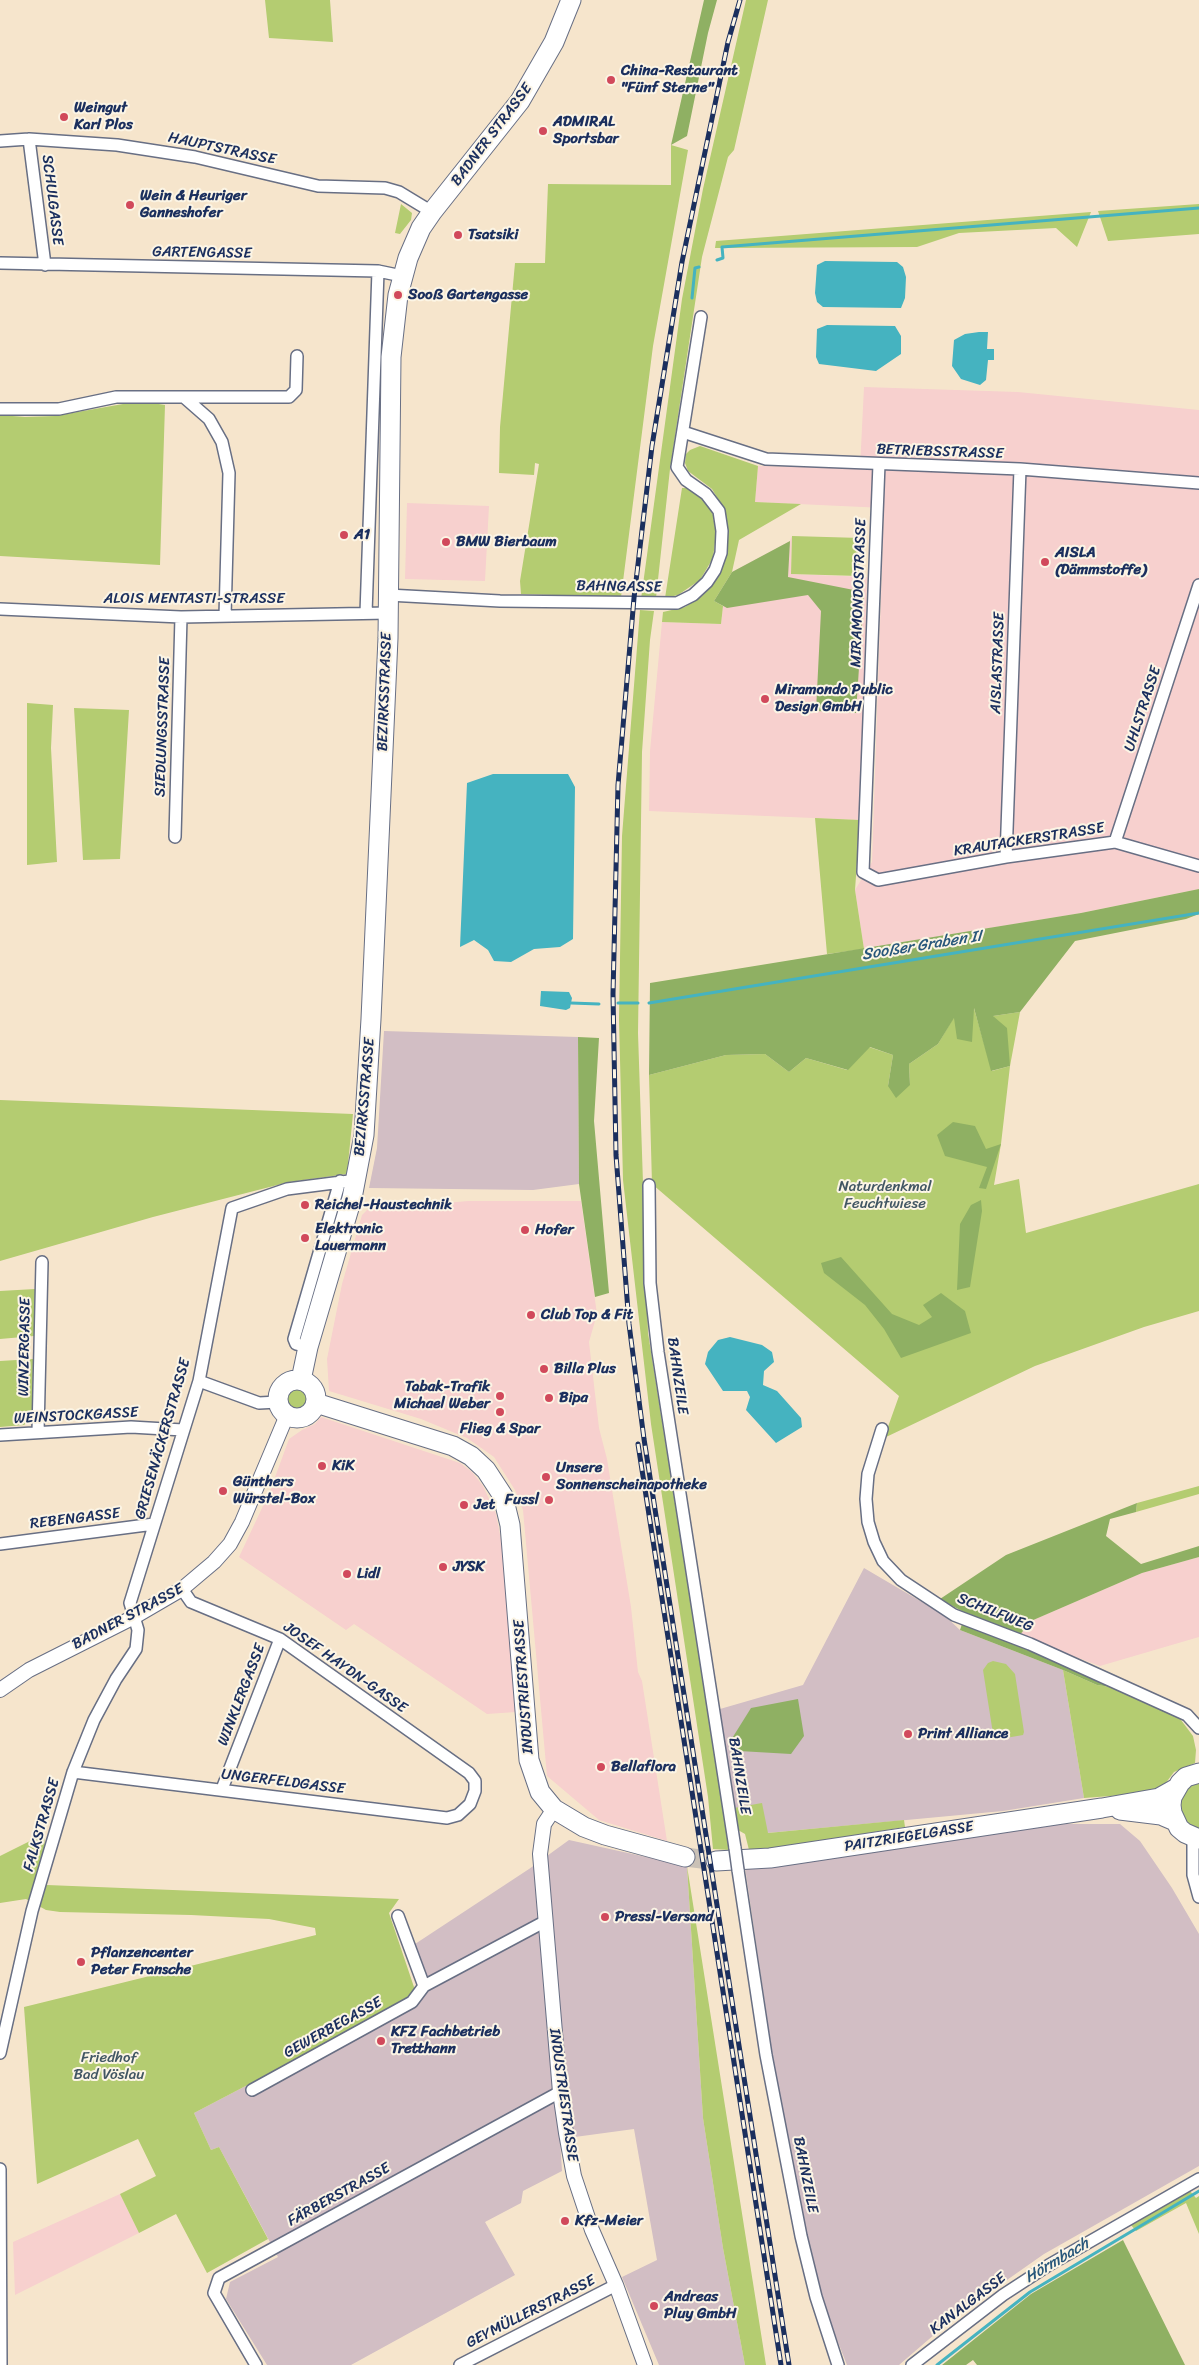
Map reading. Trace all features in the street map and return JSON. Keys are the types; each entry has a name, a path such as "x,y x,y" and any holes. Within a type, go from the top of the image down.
{"main road":[{"name":"BADNER STRASSE","path":"432,212 520,101 554,42 571,0"},
{"name":"BEZIRKSSTRASSE","path":"348,1180 364,1135 369,1061 388,604 391,357 402,276 414,242 432,212"},
{"path":"301,1380 348,1180"},
{"path":"295,1379 301,1380 312,1386 316,1403 310,1414 304,1417 292,1418 282,1409 278,1396 283,1385 295,1379"},
{"name":"INDUSTRIESTRASSE","path":"316,1403 453,1446 471,1456 486,1470 503,1496 510,1525 530,1760 540,1792 554,1809"},
{"name":"PAITZRIEGELGASSE","path":"716,1861 770,1858 1159,1798 1175,1789 1186,1777 1199,1772"},
{"path":"1175,1789 1171,1805 1175,1821 1185,1833 1196,1838"},
{"name":"PAITZRIEGELGASSE","path":"1102,1808 1161,1815 1175,1821"},
{"path":"554,1809 584,1827 605,1835 685,1857"}],"street":[{"name":"HAUPTSTRASSE","path":"0,141 29,139 117,145 195,157 318,186 384,188 399,192 432,212"},
{"name":"SCHULGASSE","path":"29,139 45,265"},
{"name":"GARTENGASSE","path":"0,263 378,271 402,276"},
{"path":"366,613 378,271"},
{"path":"683,432 702,317"},
{"path":"0,409 59,409 116,397 289,397 296,390 297,356"},
{"path":"185,398 209,419 222,442 229,473 226,616"},
{"name":"BAHNGASSE","path":"388,604 500,601 677,603 693,595 707,582 715,570 721,553 722,531 719,511 706,494 686,480 677,467 683,432"},
{"name":"BETRIEBSSTRASSE","path":"683,432 766,459 1020,470 1199,483"},
{"name":"MIRAMONDOSTRASSE","path":"863,872 879,464"},
{"name":"AISLASTRASSE","path":"1006,857 1020,470"},
{"name":"UHLSTRASSE","path":"1115,842 1199,585"},
{"name":"ALOIS MENTASTI-STRASSE","path":"0,610 226,616 366,613 388,604"},
{"name":"SIEDLUNGSSTRASSE","path":"174,837 181,616"},
{"name":"KRAUTACKERSTRASSE","path":"863,872 878,880 1006,857 1115,842 1199,866"},
{"name":"GRIESENÄCKERSTRASSE","path":"134,1617 130,1603 199,1380 232,1208 287,1189 348,1180"},
{"name":"BAHNZEILE","path":"649,1185 650,1283 658,1352 766,2055 816,2297 838,2365"},
{"name":"WINZERGASSE","path":"38,1432 42,1262"},
{"path":"199,1380 259,1403 282,1409"},
{"name":"BADNER STRASSE","path":"0,1690 28,1670 134,1617 182,1589 214,1562 230,1544 251,1503 279,1430 282,1409"},
{"name":"WEINSTOCKGASSE","path":"0,1435 131,1426 184,1430"},
{"name":"SCHILFWEG","path":"882,1428 868,1474 866,1500 868,1522 882,1561 901,1580 954,1615 1030,1644 1187,1715 1199,1728"},
{"name":"REBENGASSE","path":"0,1544 154,1524"},
{"name":"JOSEF HAYDN-GASSE","path":"182,1589 191,1602 280,1638 469,1773 475,1781 475,1790"},
{"name":"FALKSTRASSE","path":"0,2053 32,1911 73,1772 94,1720 116,1679 136,1649 138,1630 134,1617"},
{"name":"WINKLERGASSE","path":"222,1789 280,1638"},
{"name":"UNGERFELDGASSE","path":"73,1772 447,1818 458,1815 470,1804 475,1790"},
{"name":"INDUSTRIESTRASSE","path":"554,1809 544,1824 540,1854 544,1922 560,2092 574,2176 592,2230 616,2285 645,2365"},
{"path":"1196,1838 1193,1875 1199,1890"},
{"path":"398,1916 424,1986"},
{"name":"GEWERBEGASSE","path":"252,2090 412,2002 424,1986 544,1922"},
{"name":"FÄRBERSTRASSE","path":"256,2365 214,2293 219,2278 560,2092"},
{"path":"0,2169 2,2365"},
{"name":"KANALGASSE","path":"912,2365 1003,2295 1033,2275 1199,2179"},
{"name":"GEYMÜLLERSTRASSE","path":"460,2365 616,2285"}],"shaded area":[{"path":"864,387 1018,392 1199,410 1199,889 1081,913 864,949 855,890 872,862 884,508 755,502 758,466 860,468"},
{"name":"BMW Bierbaum","path":"407,503 489,506 485,581 405,579"},
{"path":"792,536 791,574 867,577 860,820 649,811 650,751 662,622 721,624 723,606 732,572 790,541"},
{"path":"384,1031 578,1037 579,1184 533,1190 369,1188 377,1148"},
{"path":"468,1201 581,1201 597,1314 589,1342 599,1428 607,1459 631,1607 638,1672 642,1681 667,1841 599,1820 547,1776 523,1510 515,1490 494,1457 467,1438 421,1419 329,1391 327,1359 342,1284 362,1215 367,1210"},
{"path":"321,1417 460,1463 472,1472 483,1486 496,1514 502,1545 516,1712 487,1714 354,1624 346,1630 239,1557 270,1491 289,1439 315,1424"},
{"path":"1199,1557 1199,1637 1100,1666 1019,1636 1031,1621 1142,1573"},
{"path":"864,1568 944,1615 960,1630 1063,1670 1084,1798 1003,1811 767,1833 734,1808 720,1709 803,1685"},
{"path":"1066,1824 1120,1824 1140,1841 1172,1888 1199,1934 1199,2166 1044,2254 957,2315 899,2365 847,2365 820,2296 781,2114 745,1867 1011,1828"},
{"path":"569,1840 687,1866 703,2118 723,2248 745,2365 659,2365 622,2277 657,2260 634,2129 560,2139 562,2171 523,2191 521,2203 485,2222 515,2275 351,2365 267,2365 226,2299 230,2282 278,2257 219,2147 211,2150 194,2113 322,2046 416,1993 426,1979 412,1946 529,1869"},
{"path":"120,2194 139,2233 15,2295 13,2242"}],"green space":[{"path":"265,0 330,0 333,42 269,38"},
{"path":"704,0 717,0 708,33 687,136 671,145"},
{"path":"746,0 768,0 734,150 728,157 702,257 670,469 656,598 641,599 682,299 703,189"},
{"path":"671,145 688,150 653,346 621,597 521,594 520,581 539,464 535,463 534,475 499,473 500,427 515,263 545,263 548,184 671,185"},
{"path":"401,204 412,213 411,220 400,234 395,233"},
{"path":"1199,204 1199,234 1108,241 1098,211"},
{"path":"1091,212 1077,247 1056,228 959,233 917,247 715,248 716,241"},
{"path":"140,401 165,405 160,565 0,556 0,415 25,417 55,416"},
{"path":"700,446 758,466 755,502 801,504 739,540 732,572 714,601 723,606 721,624 662,622 663,612 685,607 702,596 717,579 725,560 728,537 726,517 721,504 712,489 688,471 685,463 686,454"},
{"path":"682,488 687,488 694,492 708,505 713,515 716,535 713,558 700,580 678,595 665,598"},
{"path":"792,536 861,538 859,576 791,574"},
{"path":"790,541 788,577 864,592 856,713 816,711 821,611 808,595 727,608 714,601 732,572"},
{"path":"640,610 654,611 650,640 642,752 638,1033 648,1333 708,1712 714,1737 730,1850 713,1849 708,1797 651,1424 623,1180 619,1019 622,836"},
{"path":"27,703 53,705 51,748 57,862 27,865"},
{"path":"74,708 129,710 120,859 83,860"},
{"path":"815,818 860,820 855,890 864,949 827,954"},
{"path":"1199,889 1199,914 1186,919 1075,941 1020,1012 993,1016 1007,1028 1010,1066 991,1071 974,1008 972,1042 957,1039 954,1018 938,1044 909,1064 910,1085 896,1098 888,1086 893,1055 870,1047 848,1070 806,1058 789,1072 765,1054 726,1055 649,1075 650,983 1081,913"},
{"name":"Naturdenkmal Feuchtwiese","path":"973,1005 992,1071 1010,1066 994,1185 1019,1179 1026,1233 1199,1184 1199,1311 1144,1327 1035,1366 884,1438 899,1396 652,1184 649,1075 726,1055 765,1054 789,1072 806,1058 847,1070 869,1047 893,1055 888,1086 910,1085 909,1064 938,1044 954,1017"},
{"path":"1020,1012 1010,1066 993,1016"},
{"path":"578,1037 599,1038 594,1121 609,1293 595,1297 579,1184"},
{"path":"0,1100 353,1114 347,1174 289,1182 153,1217 0,1261"},
{"path":"953,1122 975,1126 986,1149 1001,1144 986,1189 979,1188 987,1167 945,1156 937,1135"},
{"path":"981,1200 982,1211 970,1287 957,1290 960,1224 971,1205"},
{"path":"841,1257 892,1314 919,1325 932,1317 923,1305 941,1293 965,1311 971,1333 901,1358 884,1329 865,1305 824,1273 821,1263"},
{"path":"35,1289 34,1336 0,1339 0,1291"},
{"path":"33,1359 32,1418 24,1425 0,1427 0,1361"},
{"path":"297,1386 306,1389 309,1398 306,1407 297,1410 288,1407 285,1398 288,1389"},
{"path":"1199,1486 1199,1494 1136,1512 1137,1503"},
{"path":"1137,1503 1136,1512 1110,1519 1106,1536 1141,1564 1199,1546 1199,1557 1142,1573 1031,1621 1019,1636 987,1625 940,1599 1006,1555"},
{"path":"962,1624 1095,1675 1118,1688 1097,1685 960,1630"},
{"path":"993,1661 1006,1664 1015,1674 1023,1735 994,1740 983,1670 988,1663"},
{"path":"1063,1670 1097,1685 1118,1688 1175,1712 1193,1736 1196,1750 1195,1763 1174,1772 1162,1788 1150,1793 1084,1798"},
{"path":"798,1699 804,1736 791,1754 739,1751 731,1740 751,1708"},
{"path":"1199,1780 1199,1832 1191,1829 1179,1815 1179,1797 1183,1789"},
{"path":"762,1803 768,1833 904,1820 905,1827 770,1849 749,1850 745,1834 738,1830 734,1808"},
{"name":"Friedhof Bad Vöslau","path":"44,1834 47,1885 399,1899 389,1913 416,1993 322,2046 194,2113 211,2150 219,2147 268,2239 207,2273 176,2214 139,2233 120,2194 156,2176 138,2139 37,2184 24,2007 316,1935 315,1928 269,1919 60,1912 46,1910 26,1899 0,1903 0,1856"},
{"path":"687,1866 766,2365 745,2365 723,2248 703,2118"},
{"path":"1190,2191 1196,2198 1199,2196 1199,2234 1186,2203 1136,2231 1131,2225"},
{"path":"1123,2240 1185,2365 977,2365 973,2360 966,2365 942,2365 1031,2294"}],"water":[{"path":"825,261 897,262 903,267 906,277 905,298 901,308 823,307 817,302 815,293 817,265"},
{"path":"827,325 895,326 901,336 901,354 876,371 819,364 816,357 817,329"},
{"path":"988,332 987,349 994,349 994,360 988,360 986,380 980,385 961,379 952,366 954,340 965,334"},
{"path":"493,774 568,774 575,787 573,939 560,947 534,949 511,962 494,961 488,950 474,940 460,947 467,783"},
{"path":"541,991 569,992 572,998 570,1008 566,1010 540,1006"},
{"path":"730,1337 762,1345 772,1352 774,1362 764,1371 763,1385 777,1391 801,1418 802,1427 776,1443 746,1410 750,1397 747,1391 723,1391 705,1364 708,1352 718,1340"}],"waterway":[{"path":"717,260 723,258 722,247 1199,208"},
{"path":"692,298 695,268 699,267"},
{"name":"Sooßer Graben II","path":"649,1003 1199,913"},
{"path":"571,1003 599,1004"},
{"path":"618,1003 638,1003"},
{"name":"Hörmbach","path":"937,2365 1030,2292 1199,2191"}],"tunnel":[{"path":"685,1857 716,1861"}],"railway":[{"path":"740,0 728,42 682,262 652,446 634,598 618,785 613,994 616,1155 629,1324 644,1439 789,2365"},
{"path":"638,1444 781,2365"}],"place":[{"name":"China-Restaurant \"Fünf Sterne\"","path":"611,80"},
{"name":"Weingut Karl Plos","path":"64,117"},
{"name":"ADMIRAL Sportsbar","path":"543,131"},
{"name":"Wein & Heuriger Ganneshofer","path":"130,205"},
{"name":"Tsatsiki","path":"458,235"},
{"name":"Sooß Gartengasse","path":"398,295"},
{"name":"A1","path":"344,535"},
{"name":"BMW Bierbaum","path":"446,542"},
{"name":"AISLA (Dämmstoffe)","path":"1045,562"},
{"name":"Miramondo Public Design GmbH","path":"765,699"},
{"name":"Reichel-Haustechnik","path":"305,1205"},
{"name":"Hofer","path":"525,1230"},
{"name":"Elektronic Lauermann","path":"305,1238"},
{"name":"Club Top & Fit","path":"531,1315"},
{"name":"Billa Plus","path":"544,1369"},
{"name":"Tabak-Trafik Michael Weber","path":"500,1396"},
{"name":"Bipa","path":"549,1398"},
{"name":"Flieg & Spar","path":"500,1412"},
{"name":"KiK","path":"322,1466"},
{"name":"Unsere Sonnenscheinapotheke","path":"546,1477"},
{"name":"Günthers Würstel-Box","path":"223,1491"},
{"name":"Fussl","path":"549,1500"},
{"name":"Jet","path":"464,1505"},
{"name":"JYSK","path":"443,1567"},
{"name":"Lidl","path":"347,1574"},
{"name":"Print Alliance","path":"908,1734"},
{"name":"Bellaflora","path":"601,1767"},
{"name":"Pressl-Versand","path":"605,1917"},
{"name":"Pflanzencenter Peter Fransche","path":"81,1962"},
{"name":"KFZ Fachbetrieb Tretthann","path":"381,2041"},
{"name":"Kfz-Meier","path":"565,2221"},
{"name":"Andreas Pluy GmbH","path":"654,2306"}]}
